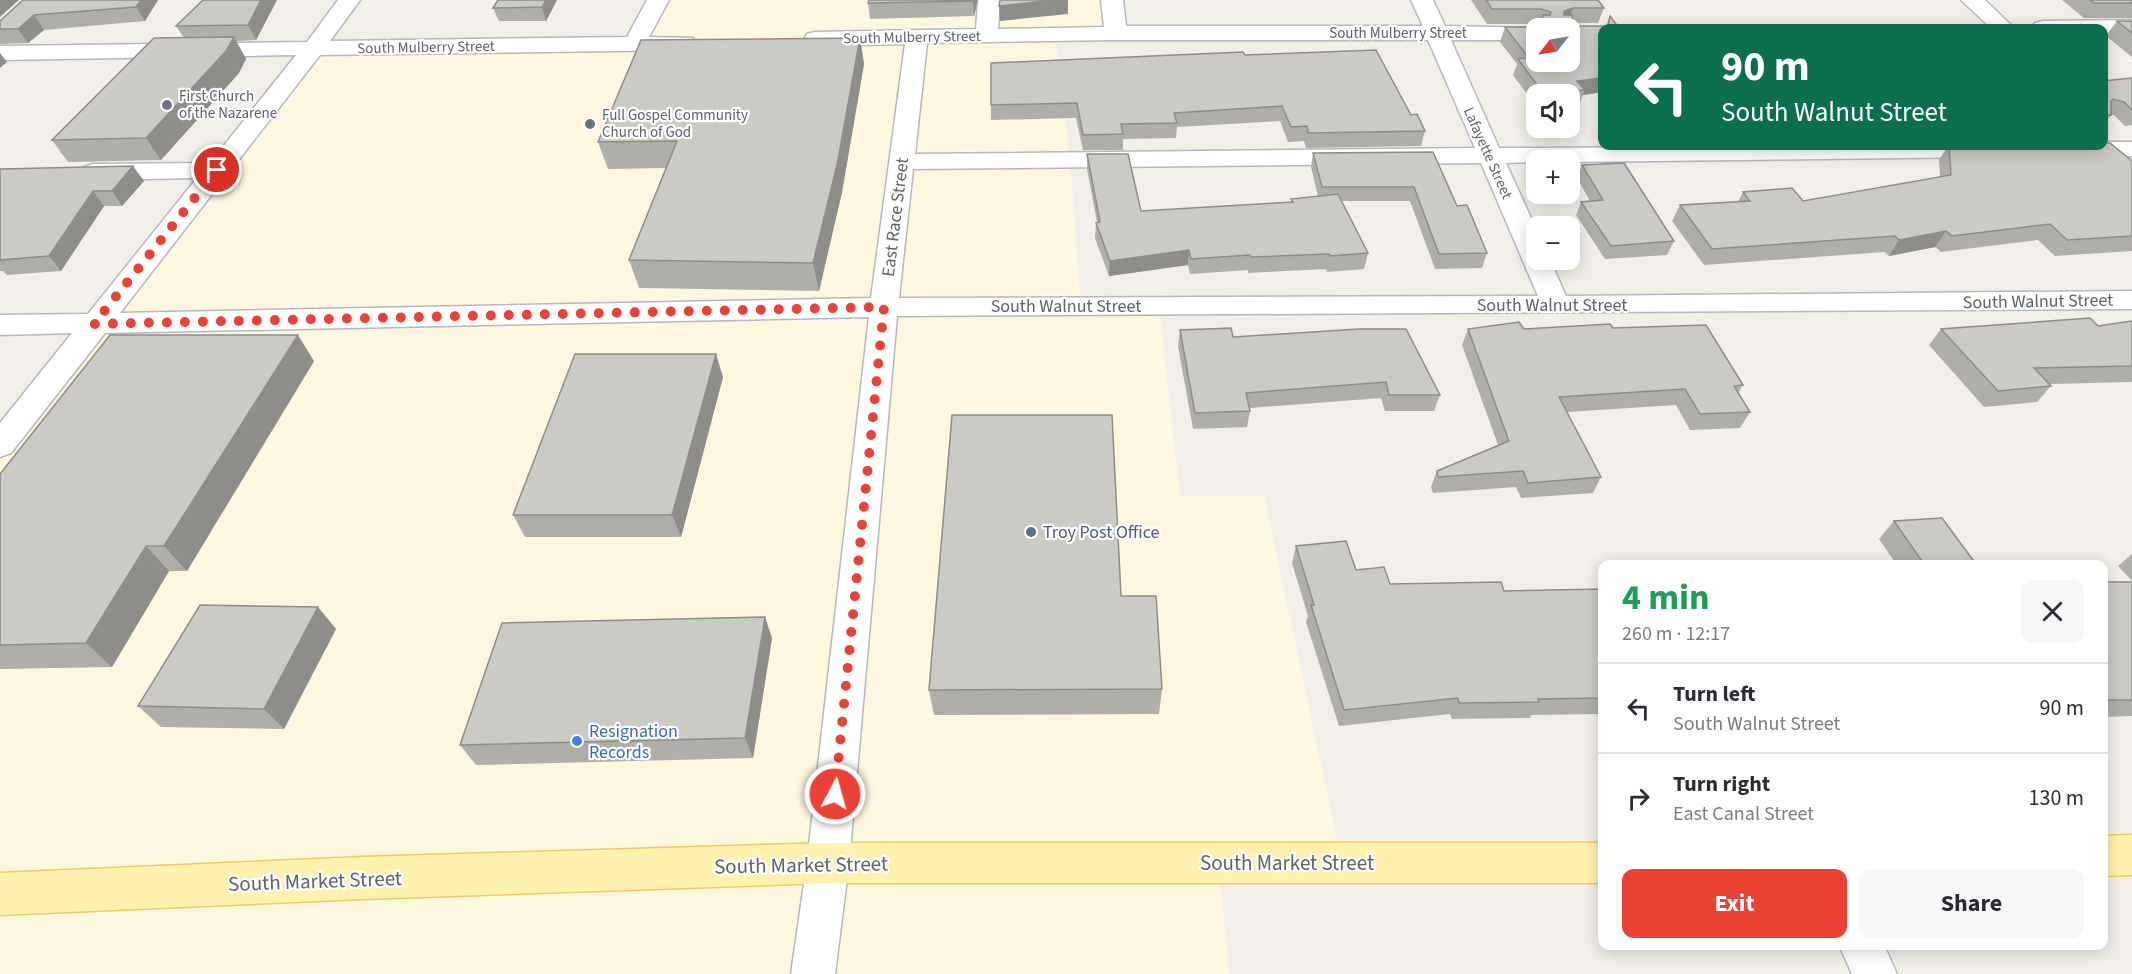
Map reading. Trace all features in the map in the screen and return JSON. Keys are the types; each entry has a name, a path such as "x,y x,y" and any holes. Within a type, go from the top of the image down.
{"main road":[{"path":"2108,856 2132,855"},
{"name":"South Market Street","path":"0,894 363,878 828,863 1598,863"}],"street":[{"path":"0,445 313,49 349,0"},
{"path":"634,44 658,0"},
{"path":"986,35 989,0"},
{"path":"1112,0 1116,33"},
{"name":"Lafayette Street","path":"1422,0 1556,306"},
{"path":"1971,0 1998,24"},
{"path":"2108,27 2132,27"},
{"name":"South Mulberry Street","path":"799,40 1116,33 1526,33"},
{"name":"East Race Street","path":"813,974 828,863 884,307 917,36"},
{"name":"South Mulberry Street","path":"0,53 705,42"},
{"path":"2110,129 2132,149"},
{"path":"2108,149 2132,149"},
{"path":"902,162 2013,150"},
{"path":"68,172 217,170"},
{"name":"South Walnut Street","path":"0,325 884,307 1556,306 2132,300"},
{"path":"1863,950 1875,974"}],"shaded area":[{"path":"658,0 1112,0 1116,33 1055,34 1070,160 1081,306 1159,306 1180,496 1264,496 1342,863 1219,863 1229,974 0,974 0,445 313,49 634,44"}],"building":[{"path":"23,0 141,0 136,7 34,15 18,29 0,29 0,21"},
{"path":"203,0 261,0 248,25 176,26"},
{"path":"498,0 546,0 542,7 493,8"},
{"path":"869,0 973,0 973,1 868,3"},
{"path":"1000,0 1054,0 999,6"},
{"path":"1486,0 1598,0 1604,8 1573,8 1564,11 1564,15 1572,15 1573,18 1542,18 1543,15 1550,15 1551,12 1541,9 1492,9"},
{"path":"2090,0 2132,0 2132,3 2094,3"},
{"path":"1610,16 1616,24 1608,24"},
{"path":"2117,21 2132,21 2132,33"},
{"path":"1580,26 1598,26 1598,78 1577,81 1580,84 1536,84 1528,72 1580,72"},
{"path":"1505,27 1526,27 1526,54"},
{"path":"234,37 226,51 146,138 52,140 154,38"},
{"path":"860,38 837,165 813,263 629,260 677,141 598,142 641,40"},
{"path":"1376,50 1411,115 1417,114 1425,131 1308,133 1307,126 1291,127 1282,106 1174,113 1177,123 1121,124 1123,134 1083,135 1077,103 991,105 991,63 1243,52 1245,55"},
{"path":"1526,58 1526,70 1518,59"},
{"path":"2132,78 2132,110 2124,102 2113,99 2111,115 2108,115 2108,80"},
{"path":"2108,143 2110,143 2132,161 2132,236 2067,240 2050,224 1952,236 1946,231 1899,240 1895,236 1712,249 1680,205 1750,201 1743,192 1792,188 1803,201 1951,175 1949,150 2108,150"},
{"path":"1433,152 1457,206 1467,205 1487,253 1439,254 1414,187 1322,187 1313,153"},
{"path":"1087,154 1128,154 1141,211 1293,202 1291,199 1338,194 1368,253 1330,256 1329,254 1251,257 1250,255 1191,259 1189,250 1110,261 1096,223 1100,222"},
{"path":"1624,163 1674,241 1611,246 1581,202 1603,200 1582,165"},
{"path":"133,166 112,191 93,191 49,256 0,260 0,169"},
{"path":"2090,318 2098,326 2132,321 2132,366 2034,368 2051,386 1998,391 1941,329"},
{"path":"1519,322 1524,329 1610,324 1613,328 1706,325 1743,385 1734,386 1750,412 1700,414 1685,389 1559,397 1601,477 1528,483 1523,471 1438,477 1437,471 1509,441 1468,329"},
{"path":"1231,328 1233,337 1359,329 1406,329 1440,395 1389,395 1386,382 1246,393 1250,411 1195,413 1180,330"},
{"path":"110,335 298,335 164,546 146,546 86,643 0,645 0,474"},
{"path":"575,354 716,354 672,515 513,515"},
{"name":"Troy Post Office","path":"952,415 1112,415 1121,596 1156,596 1162,689 929,690"},
{"path":"1942,518 1973,560 1921,560 1894,521"},
{"path":"1346,541 1356,570 1384,567 1390,584 1501,582 1504,591 1598,589 1598,698 1538,699 1539,702 1459,703 1458,698 1344,710 1311,605 1314,605 1296,546"},
{"path":"2108,582 2132,582 2132,700 2108,700"},
{"path":"200,605 318,607 264,709 138,706"},
{"path":"765,617 745,738 460,745 502,623"}],"place":[{"name":"First Church of the Nazarene","path":"167,105"},
{"name":"Full Gospel Community Church of God","path":"590,124"},
{"name":"Troy Post Office","path":"1031,532"},
{"name":"Resignation Records","path":"577,741"}],"route":[{"path":"217,170 94,324 884,307 835,794"}]}
